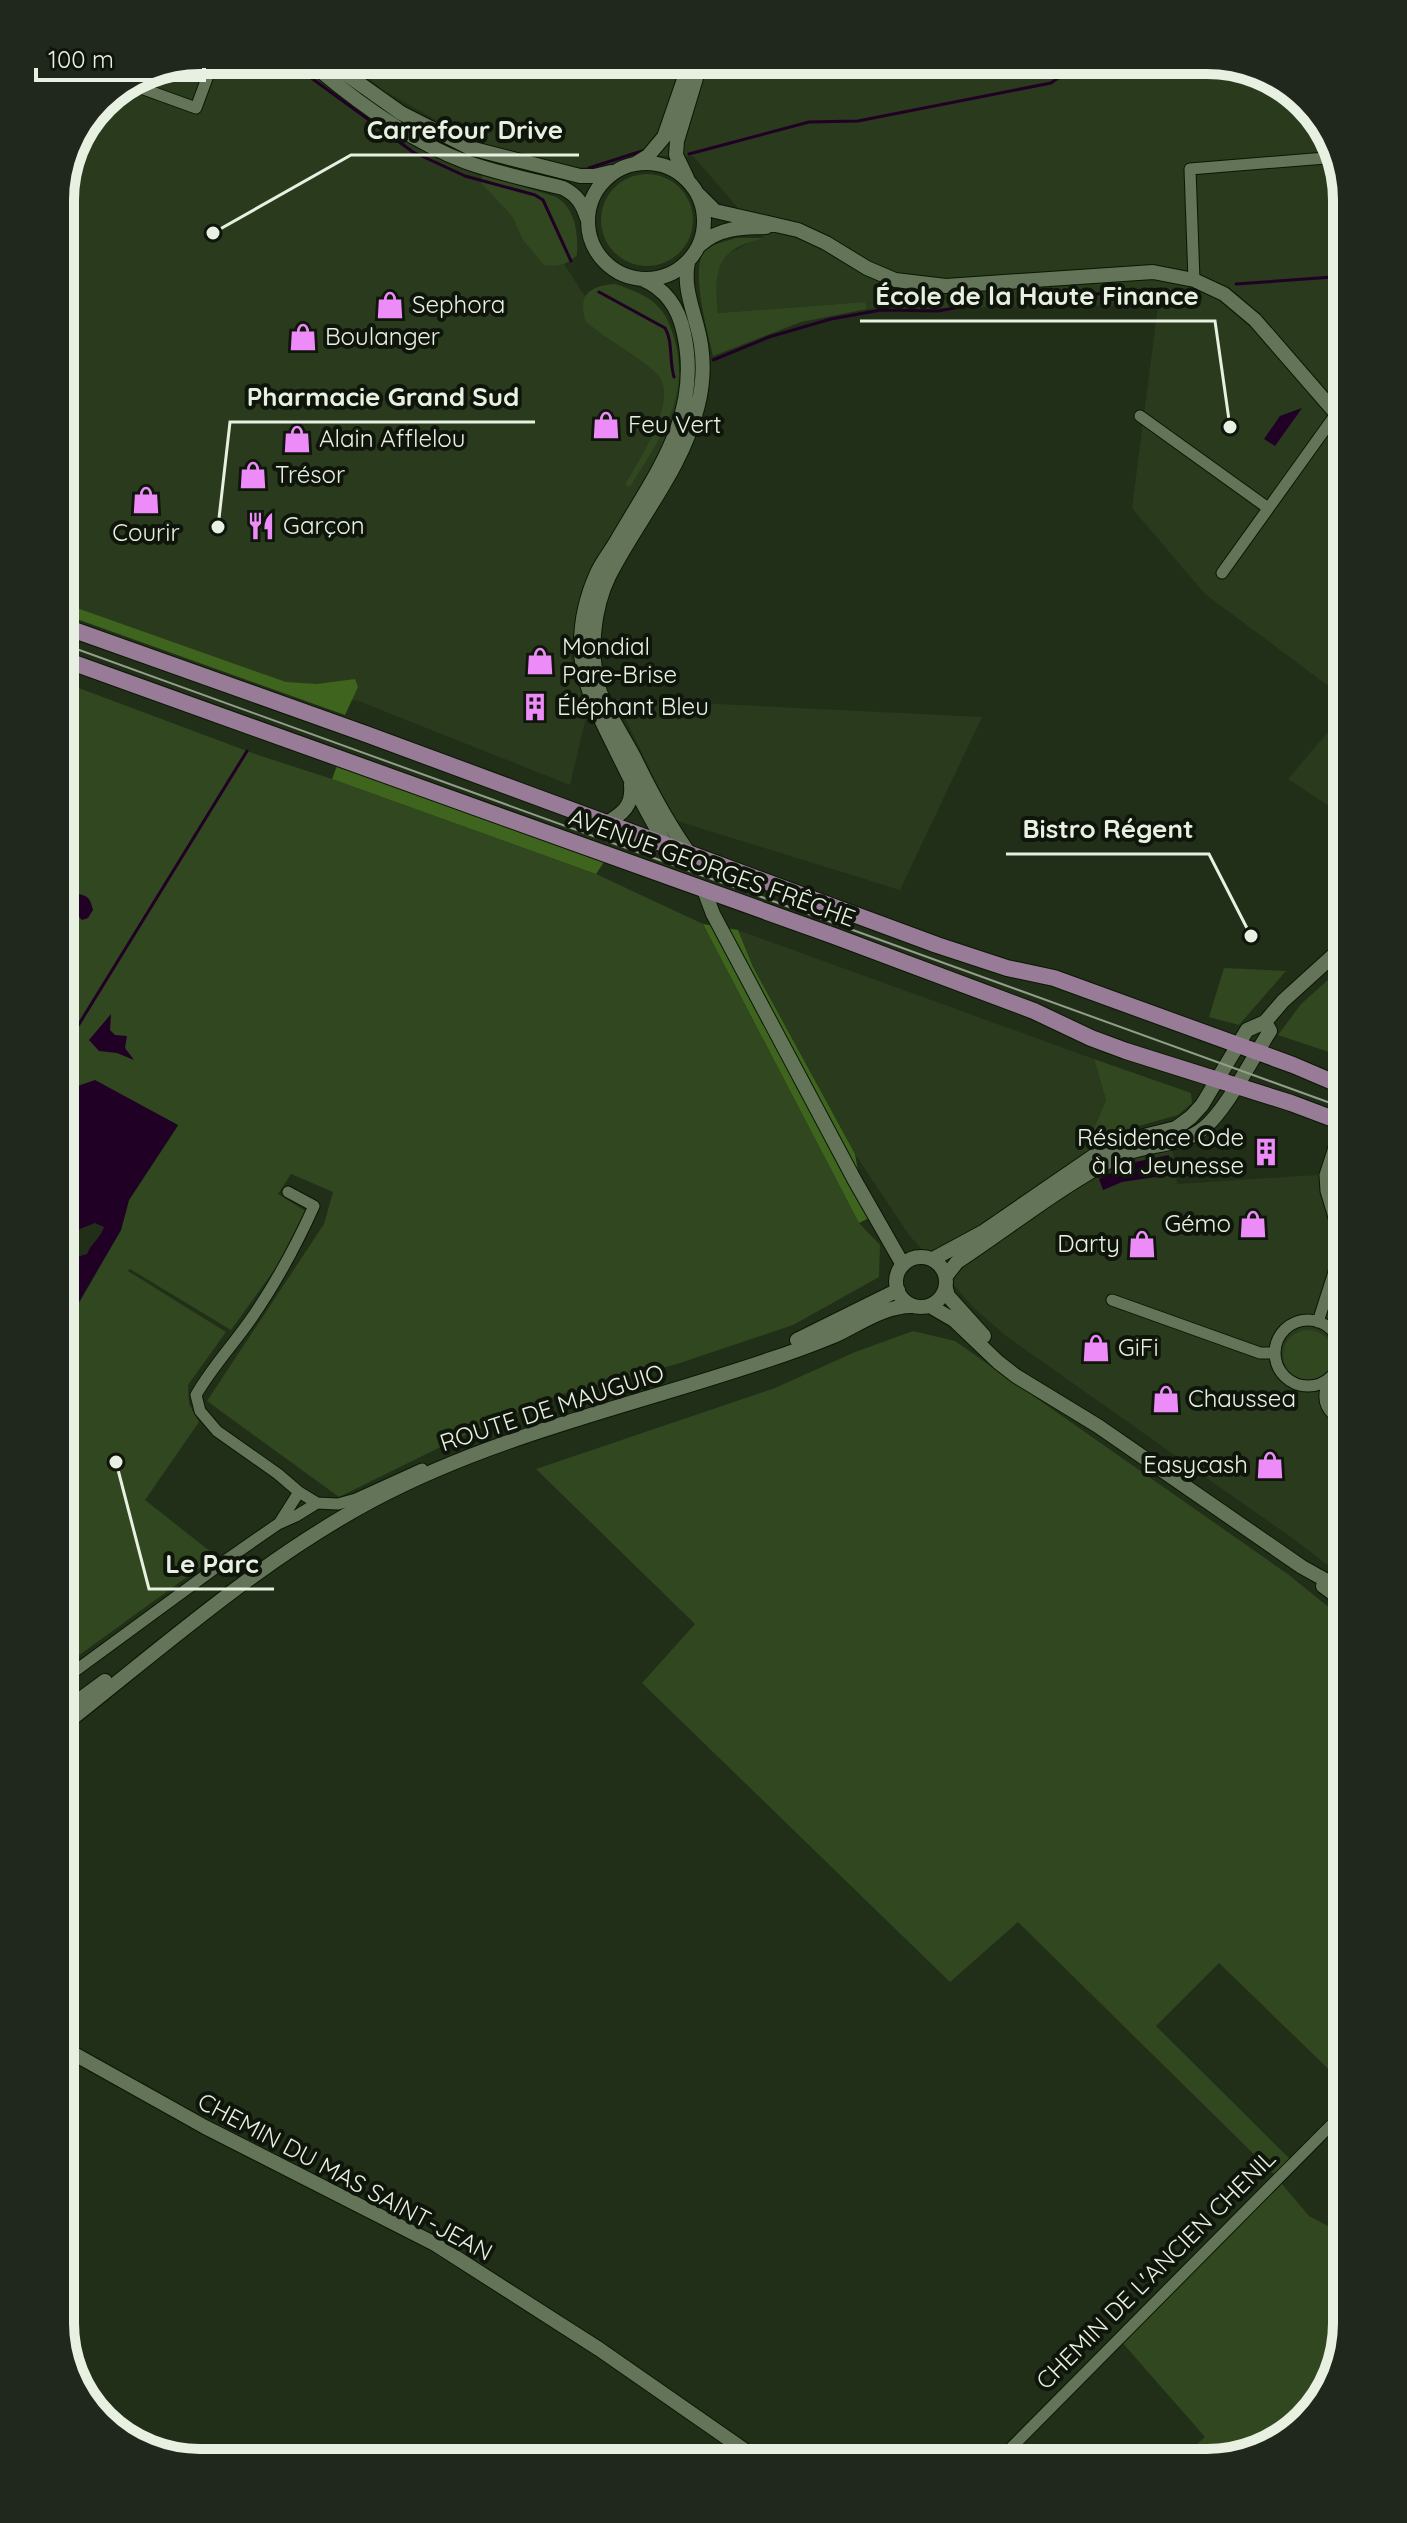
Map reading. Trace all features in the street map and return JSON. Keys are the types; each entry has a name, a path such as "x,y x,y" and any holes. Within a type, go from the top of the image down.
{"main road":[{"name":"AVENUE GEORGES FRÊCHE","path":"74,630 937,945 1007,968 1054,978 1257,1051 1333,1082"},
{"name":"AVENUE GEORGES FRÊCHE","path":"74,663 1034,1011 1103,1043 1291,1103 1333,1120"},
{"path":"657,873 666,845"},
{"path":"682,882 689,853"}],"street":[{"path":"143,89 196,108 209,74"},
{"path":"325,74 404,131 445,153 573,193 581,203 592,244 605,262 627,276 656,285 667,295 679,316 687,348 689,375 686,403 668,453 597,572 588,600 581,645 582,664 590,693 632,787 624,813 606,823"},
{"path":"346,74 401,113 470,148 580,176 594,176 619,169 648,156 664,137 684,74"},
{"path":"697,74 677,141 676,155 689,181 715,211 798,230 867,268 913,284 946,286 1153,272 1194,280 1224,294 1255,320 1333,411"},
{"path":"1194,280 1190,169 1325,158"},
{"path":"634,164 654,163 673,169 689,181"},
{"path":"588,222 596,191 619,169"},
{"path":"698,247 705,221 699,195"},
{"path":"642,279 667,276 688,262 710,235 749,227 798,230"},
{"path":"688,262 685,281 702,357 699,402 680,457 609,577 599,603 594,659 600,692 672,830 689,853"},
{"path":"1140,416 1268,508"},
{"path":"1222,573 1333,418"},
{"path":"628,777 666,845"},
{"path":"704,890 713,914 903,1265"},
{"path":"1333,956 1283,1001 1265,1022 1247,1030 1191,1117 1176,1128 1116,1143 940,1257 917,1257 903,1265 897,1277 898,1290 907,1303 954,1320 1016,1376 1047,1393 1302,1567 1333,1592"},
{"path":"922,1306 942,1296 957,1262 1084,1177 1144,1147 1195,1134 1214,1117 1270,1031 1265,1022"},
{"path":"1333,1154 1325,1175 1333,1214"},
{"path":"288,1192 314,1206 294,1251 250,1320 213,1367 196,1395 200,1411 217,1431 317,1503 338,1504 356,1499 419,1470 487,1448"},
{"path":"933,1259 939,1264 948,1296 987,1340 1047,1393"},
{"path":"1318,1322 1333,1275"},
{"name":"ROUTE DE MAUGUIO","path":"724,1374 898,1290"},
{"path":"1112,1300 1260,1353 1275,1353"},
{"name":"ROUTE DE MAUGUIO","path":"74,1704 174,1630 307,1539 374,1499 487,1448 768,1360 834,1336 877,1313 904,1305 922,1306"},
{"path":"1330,1377 1312,1386 1293,1383 1280,1371 1275,1353 1276,1344 1286,1329 1300,1322 1318,1322 1333,1332"},
{"path":"1333,1372 1324,1392 1325,1403 1333,1416"},
{"path":"278,1524 299,1492"},
{"path":"74,1672 278,1524 317,1503"},
{"path":"1302,1567 1333,1584"},
{"name":"ROUTE DE MAUGUIO","path":"74,1717 194,1619"},
{"name":"CHEMIN DU MAS SAINT-JEAN","path":"74,2054 205,2127 435,2244 599,2349 743,2449"},
{"name":"CHEMIN DE L'ANCIEN CHENIL","path":"1010,2449 1333,2123"}],"shaded area":[{"path":"318,74 413,146 517,188 601,318 687,378 676,430 591,578 570,654 588,709 570,785 356,700 318,705 74,615 74,192 78,167 95,130 111,111 130,95 175,76"},
{"path":"363,74 1065,74 1058,81 1069,74 1232,76 1263,87 1290,105 1307,123 1323,152 1331,175 1333,200 1333,690 1205,594 1132,508 1158,305 867,309 865,302 718,313 716,274 724,256 764,238 693,156 644,156 618,163 575,168 490,147 383,90"},
{"path":"482,174 556,197 563,202 574,222 577,255 562,264 544,265 523,240 512,216 482,184"},
{"path":"647,174 665,177 680,187 690,202 693,220 690,238 680,253 665,263 647,266 629,263 614,253 604,238 601,220 604,202 614,187 629,177"},
{"path":"736,238 765,238 736,248 722,263 717,284 718,313 865,302 867,309 801,322 713,356 702,305 699,264 708,248"},
{"path":"615,284 648,298 662,311 672,331 679,365 675,402 668,420 630,487 625,485 655,429 664,397 663,384 656,373 586,322 583,305 587,294 598,287"},
{"path":"1302,408 1275,446 1264,439 1280,416"},
{"path":"74,686 255,754 596,874 703,924 859,1223 880,1245 879,1277 793,1325 677,1364 559,1395 461,1437 339,1497 207,1401 324,1224 333,1192 291,1174 278,1194 307,1212 288,1251 231,1330 130,1269 128,1271 226,1332 188,1385 189,1404 199,1422 145,1500 216,1556 74,1659 74,1312 121,1230 129,1200 178,1126 74,1112"},
{"path":"616,699 982,717 900,890 674,820"},
{"path":"1333,726 1333,809 1288,779"},
{"path":"74,892 88,898 93,910 88,918 82,920 78,916 74,918"},
{"path":"738,930 1094,1059 1106,1100 1087,1144 1092,1147 1173,1151 1177,1184 1316,1175 1333,1168 1333,1569 1006,1336 974,1308 909,1235 855,1154 753,967"},
{"path":"1224,968 1286,971 1239,1025 1209,1017"},
{"path":"1333,975 1329,1052 1278,1035 1301,1004"},
{"path":"111,1014 110,1030 115,1035 127,1036 125,1048 134,1060 117,1053 99,1051 89,1040"},
{"path":"1094,1059 1191,1093 1192,1103 1178,1115 1114,1133 1092,1147 1087,1144 1106,1100"},
{"path":"95,1080 178,1125 129,1200 121,1230 74,1310 74,1254 77,1257 87,1254 104,1227 95,1223 74,1231 74,1087"},
{"path":"1169,1155 1169,1175 1122,1182 1103,1190 1099,1179 1130,1163"},
{"path":"1308,1330 1326,1337 1333,1355 1326,1373 1308,1380 1290,1373 1283,1355 1290,1337"},
{"path":"913,1331 955,1341 1289,1575 1333,1611 1333,2073 1219,1963 1156,2026 1291,2160 1276,2177 1309,2216 1333,2229 1333,2323 1326,2364 1302,2406 1290,2418 1255,2439 1232,2447 1192,2449 1205,2437 1120,2340 1276,2176 1018,1922 950,1982 642,1683 695,1624 536,1469 775,1388 855,1352"}],"green space":[{"path":"74,607 286,682 317,684 355,679 358,687 345,715 74,618"},
{"path":"338,763 604,862 596,874 332,779"},
{"path":"703,924 738,930 753,967 855,1154 859,1177 877,1214 859,1223"}],"waterway":[{"path":"306,74 413,152 465,176 535,195 543,200 571,261"},
{"path":"689,154 809,122 858,121 1051,83 1063,74"},
{"path":"589,168 642,151"},
{"path":"1236,284 1333,277"},
{"path":"1018,300 1161,289"},
{"path":"599,292 665,328 674,377"},
{"path":"713,360 769,337 831,319 881,310 938,311 976,304"},
{"path":"74,1032 247,751"}],"tram line":[{"path":"74,648 1333,1104"}],"place":[{"name":"Carrefour Drive","path":"213,233"},
{"name":"Sephora","path":"390,305"},
{"name":"Boulanger","path":"303,337"},
{"name":"Feu Vert","path":"606,425"},
{"name":"École de la Haute Finance","path":"1230,427"},
{"name":"Alain Afflelou","path":"297,439"},
{"name":"Trésor","path":"253,475"},
{"name":"Courir","path":"146,500"},
{"name":"Garçon","path":"261,526"},
{"name":"Pharmacie Grand Sud","path":"218,527"},
{"name":"Mondial Pare-Brise","path":"540,661"},
{"name":"Éléphant Bleu","path":"535,707"},
{"name":"Bistro Régent","path":"1251,936"},
{"name":"Résidence Ode à la Jeunesse","path":"1266,1152"},
{"name":"Gémo","path":"1253,1224"},
{"name":"Darty","path":"1142,1244"},
{"name":"GiFi","path":"1096,1348"},
{"name":"Chaussea","path":"1166,1399"},
{"name":"Le Parc","path":"116,1462"},
{"name":"Easycash","path":"1270,1465"}]}
